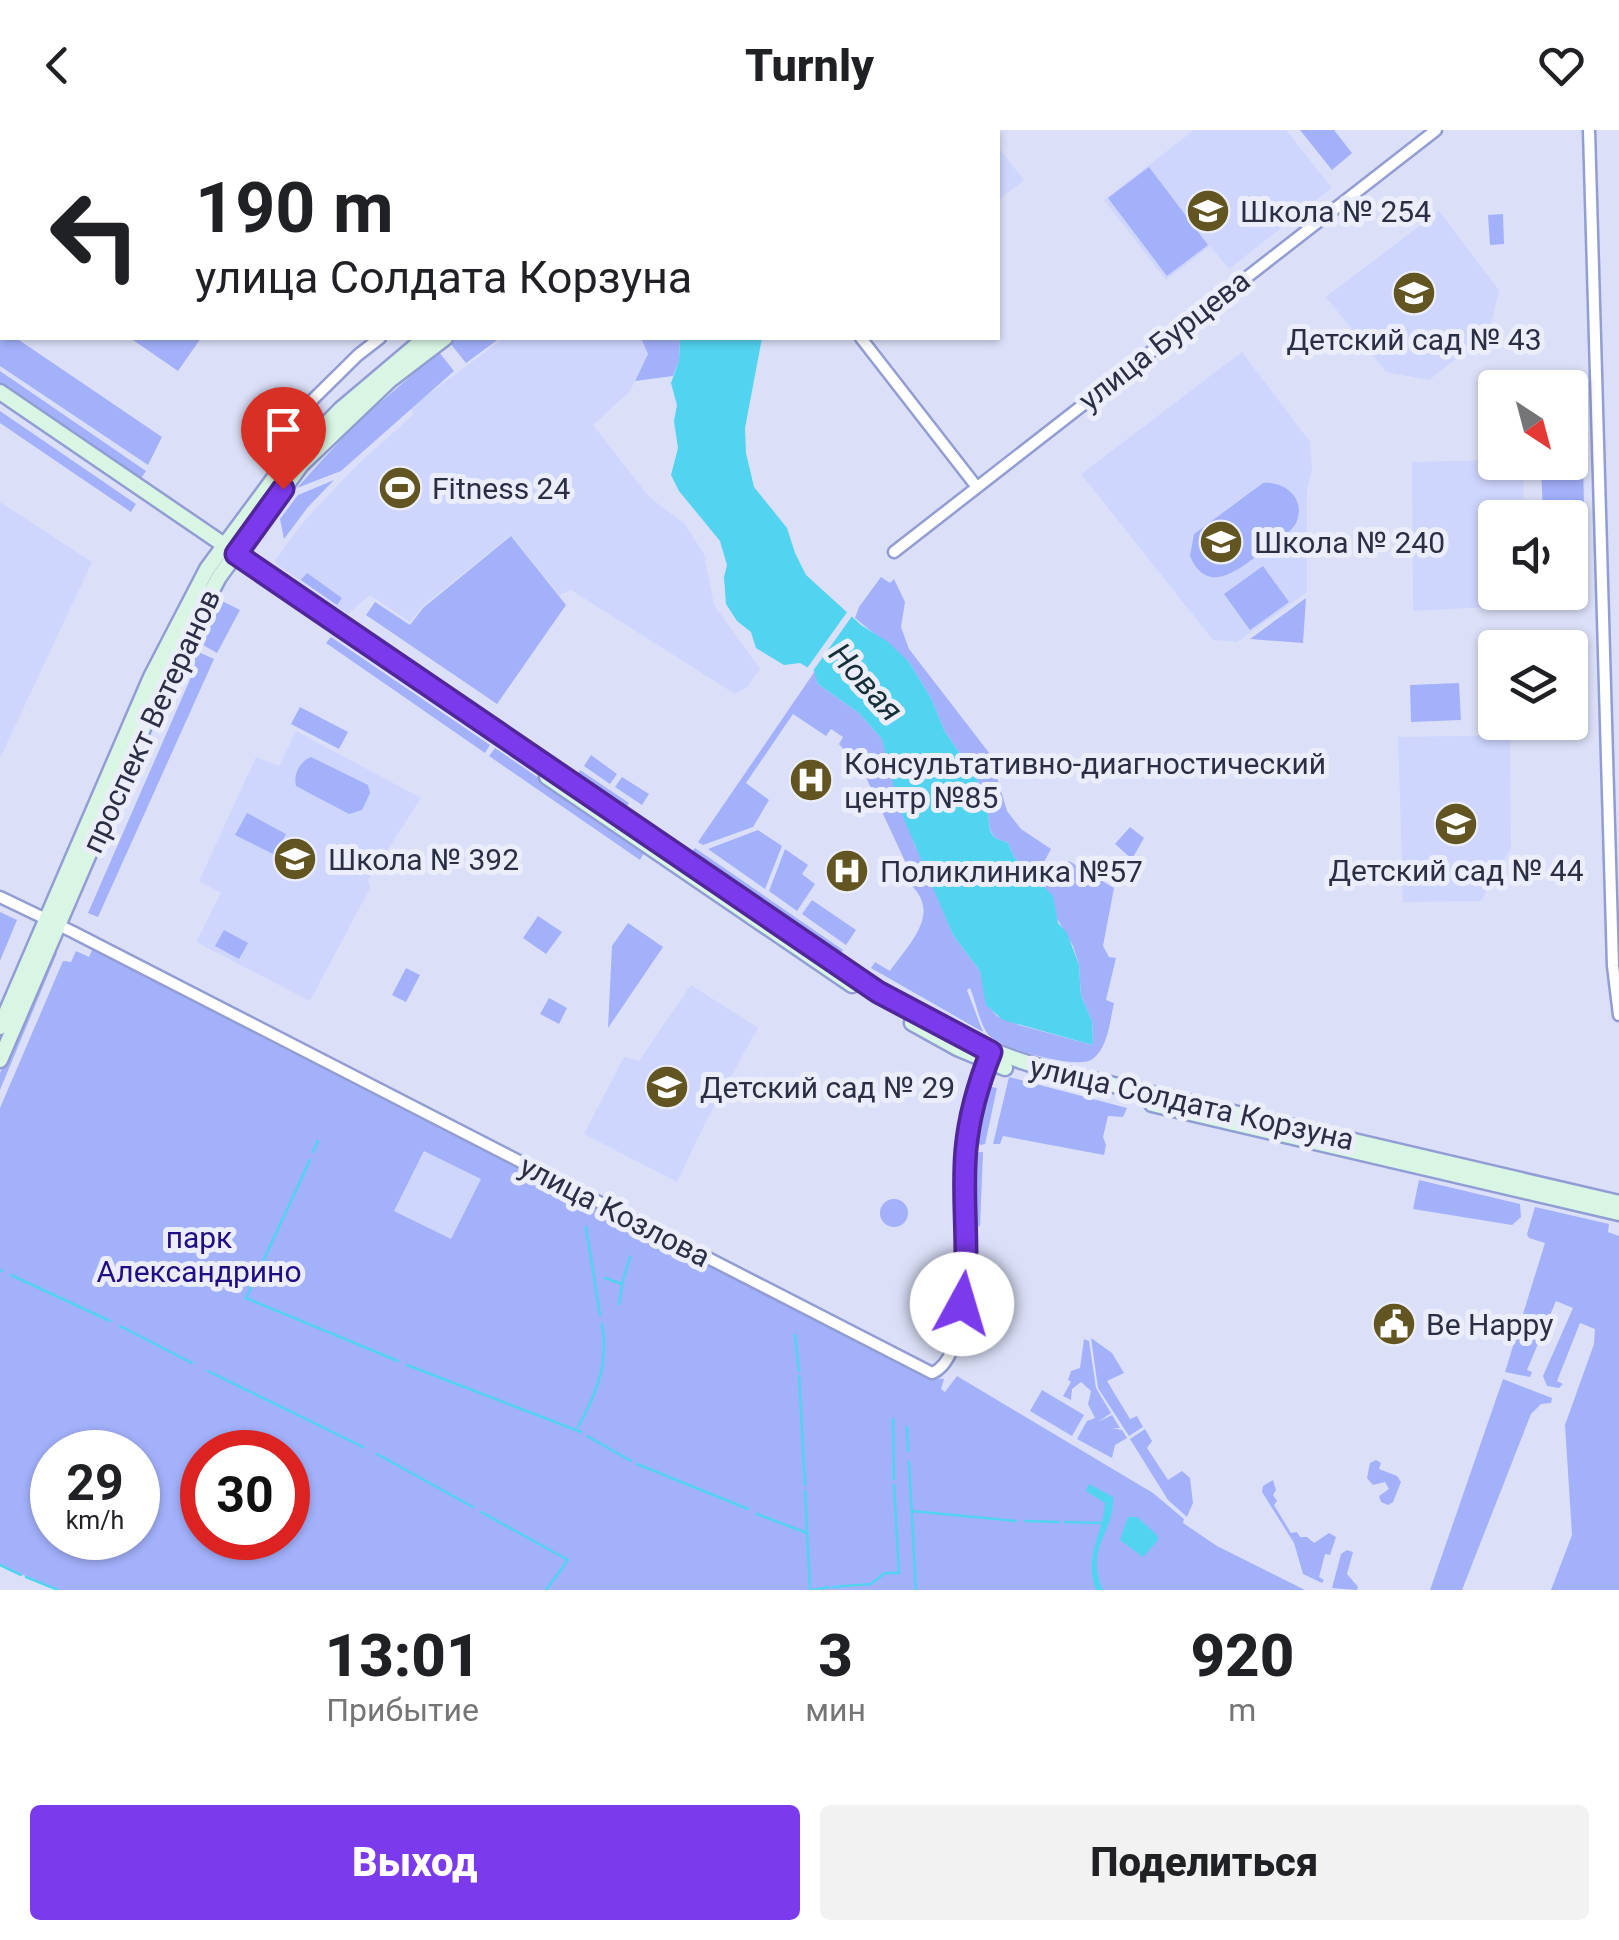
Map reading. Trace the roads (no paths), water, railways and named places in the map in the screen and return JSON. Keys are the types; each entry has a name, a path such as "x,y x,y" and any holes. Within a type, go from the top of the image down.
{"street":[{"name":"улица Бурцева","path":"894,552 1436,130"},
{"path":"1589,130 1613,966 1619,1015"},
{"path":"275,477 284,428 358,354 377,340"},
{"name":"проспект Ветеранов","path":"0,1027 227,553 275,477 341,409 424,340"},
{"name":"проспект Ветеранов","path":"227,553 302,465 390,380 442,340"},
{"path":"863,340 976,486"},
{"name":"улица Солдата Корзуна","path":"0,392 227,553"},
{"name":"улица Солдата Корзуна","path":"0,404 878,992 989,1057 1146,1103 1619,1213"},
{"name":"улица Козлова","path":"0,897 932,1373 941,1369 954,1343 967,1274 966,1149 989,1057"},
{"name":"проспект Ветеранов","path":"0,1060 52,922"},
{"name":"улица Солдата Корзуна","path":"989,1057 1619,1204"}],"water":[{"name":"Новая","path":"680,340 762,340 745,428 754,487 787,528 806,575 909,662 931,698 945,732 975,775 986,800 990,831 995,838 1008,843 1014,857 1053,896 1058,923 1067,933 1079,965 1081,996 1092,1021 1093,1045 1003,1020 986,1005 980,971 953,935 899,807 882,739 859,713 818,684 814,671 800,663 784,665 756,648 751,632 737,621 726,604 727,565 720,541 679,491 671,475 678,448 674,421 677,405 671,383 679,361"},
{"path":"1089,1484 1113,1497 1098,1551 1098,1575 1103,1590 1096,1590 1092,1566 1105,1503 1086,1491"},
{"path":"1128,1517 1137,1517 1157,1535 1158,1540 1143,1557 1120,1540"}],"waterway":[{"path":"313,1152 318,1141"},
{"path":"310,1160 246,1298 398,1361"},
{"path":"586,1227 600,1315"},
{"path":"605,1278 622,1284 630,1257"},
{"path":"11,1275 110,1321"},
{"path":"619,1304 622,1286"},
{"path":"578,1427 600,1377 604,1352 602,1324"},
{"path":"120,1326 192,1363"},
{"path":"795,1335 799,1371"},
{"path":"407,1365 581,1432"},
{"path":"208,1371 363,1447"},
{"path":"799,1376 805,1485"},
{"path":"893,1419 894,1479"},
{"path":"907,1427 908,1451"},
{"path":"587,1436 631,1461"},
{"path":"377,1454 473,1507"},
{"path":"909,1462 916,1590"},
{"path":"637,1464 748,1509"},
{"path":"833,1587 871,1584 885,1573 899,1573 894,1485"},
{"path":"805,1491 810,1590"},
{"path":"912,1511 1016,1521"},
{"path":"481,1512 568,1560 546,1590"},
{"path":"757,1514 807,1533"},
{"path":"1025,1521 1059,1522"},
{"path":"1065,1522 1105,1523"},
{"path":"0,1565 21,1575"},
{"path":"26,1577 58,1590"},
{"path":"814,1590 829,1587"}],"place":[{"name":"Школа № 254","path":"1208,211"},
{"name":"Детский сад № 43","path":"1414,293"},
{"name":"Fitness 24","path":"400,488"},
{"name":"Школа № 240","path":"1221,542"},
{"name":"Консультативно-диагностический центр №85","path":"811,780"},
{"name":"Детский сад № 44","path":"1456,824"},
{"name":"Школа № 392","path":"295,859"},
{"name":"Поликлиника №57","path":"847,871"},
{"name":"Детский сад № 29","path":"667,1087"},
{"name":"Be Happy","path":"1394,1324"}],"park label":[{"name":"парк Александрино","path":"199,1254"}]}
